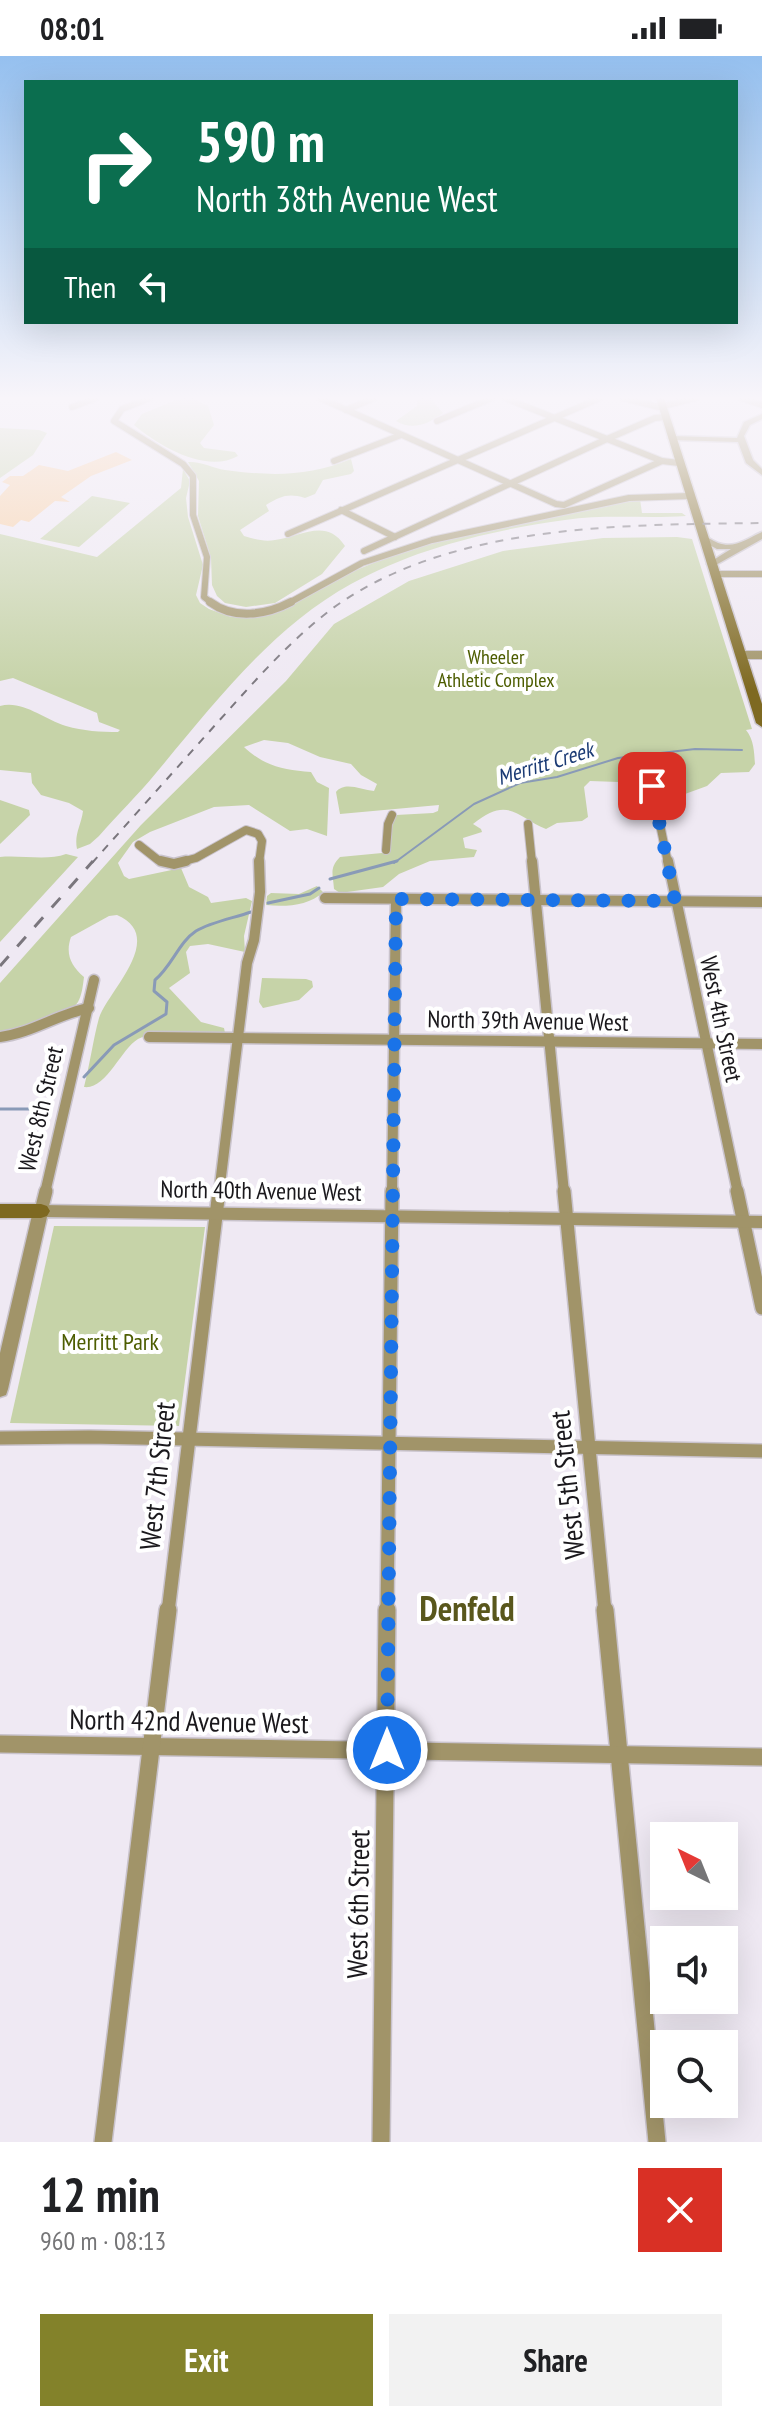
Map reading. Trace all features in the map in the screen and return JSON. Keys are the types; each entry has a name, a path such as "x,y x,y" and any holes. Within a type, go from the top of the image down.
{"main road":[{"path":"689,495 762,723"},
{"name":"North 40th Avenue West","path":"0,1211 41,1211"}],"street":[{"path":"194,495 193,515 208,563 204,597 214,608 235,613 258,613 278,608 353,567 432,540 629,498 691,501"},
{"path":"288,534 375,495"},
{"path":"364,551 485,495"},
{"path":"536,495 559,505 582,495"},
{"path":"341,510 395,537"},
{"path":"703,538 726,547 758,537"},
{"path":"712,569 758,537"},
{"path":"712,569 762,574"},
{"path":"740,655 762,655"},
{"name":"West 4th Street","path":"652,786 762,1308"},
{"path":"386,850 388,824 392,815"},
{"name":"West 5th Street","path":"528,824 657,2142"},
{"name":"West 7th Street","path":"103,2142 237,1038 259,902 258,873 262,841 254,832 245,830 207,852 179,863 163,863 139,845"},
{"path":"325,898 762,902"},
{"name":"West 6th Street","path":"381,2142 396,899"},
{"name":"West 8th Street","path":"0,1389 94,980"},
{"path":"0,1037 22,1035 89,1008"},
{"name":"North 39th Avenue West","path":"149,1037 762,1044"},
{"name":"North 40th Avenue West","path":"41,1211 762,1222"},
{"path":"0,1438 762,1451"},
{"name":"North 42nd Avenue West","path":"0,1744 762,1757"}],"green space":[{"path":"172,495 187,495 188,517 203,565 196,595 200,603 231,617 265,615 332,580 415,546 625,500 640,499 642,513 682,513 686,516 580,518 510,529 428,551 351,584 322,602 269,645 99,836 77,849 83,811 69,803 41,795 32,783 31,773 0,770 0,706 25,708 79,729 120,730 99,722 97,713 13,678 0,681 0,534 97,557"},
{"path":"199,495 312,495 276,499 266,505 269,511 240,530 244,536 267,541 313,531 330,532 345,546 322,574 275,603 246,607 225,603 212,585 211,558 198,516"},
{"path":"92,496 130,503 79,547 40,539"},
{"name":"Wheeler Athletic Complex","path":"603,538 692,539 752,729 746,730 752,742 755,764 749,772 721,773 707,786 685,794 671,793 647,783 590,781 584,787 588,817 582,821 557,823 546,829 512,811 495,811 473,824 482,832 463,838 465,848 477,850 474,857 430,861 399,874 383,887 340,893 334,889 332,872 340,857 382,853 387,850 390,820 396,815 433,813 438,811 439,805 340,814 336,792 344,787 374,791 377,784 361,775 351,764 320,757 288,743 264,740 244,747 275,766 311,772 317,782 329,788 327,836 307,829 290,831 249,805 214,807 150,832 133,842 118,863 124,876 129,879 181,868 189,887 208,897 211,903 246,898 252,901 244,936 245,952 208,944 190,946 186,952 190,973 169,988 201,1022 224,1028 225,1033 148,1035 132,1044 99,1082 84,1087 99,1018 136,950 137,937 131,925 117,915 109,916 71,937 70,959 84,977 78,1002 72,1009 42,1024 0,1033 0,983 141,825 286,681 334,624 409,581 503,551"},
{"path":"0,800 29,810 30,815 0,844"},
{"path":"66,854 78,857 0,942 0,857"},
{"path":"317,886 323,892 304,903 266,905 267,896 271,893 299,894"},
{"path":"262,978 306,979 312,981 313,987 299,1000 263,1008 259,1002"},
{"name":"Merritt Park","path":"54,1226 205,1227 179,1426 10,1423"}],"building":[{"path":"63,495 61,497 70,502 55,501 29,522 21,520 13,527 0,524 0,496"}],"waterway":[{"name":"Merritt Creek","path":"397,861 474,804 520,783 557,777 618,758 695,749 742,750"},
{"name":"Merritt Creek","path":"330,879 397,861"},
{"name":"Merritt Creek","path":"268,903 310,894 319,888"},
{"name":"Merritt Creek","path":"84,1077 114,1045 166,1014 167,1002 154,991 155,980 190,936 209,925 251,912"},
{"name":"Merritt Creek","path":"0,1109 46,1109"}],"railway":[{"path":"92,863 287,648 333,608 380,580 430,559 484,544 540,534 653,525 762,523"},
{"path":"0,966 93,861"}],"district":[{"name":"Denfeld","path":"467,1609"}],"route":[{"path":"387,1750 396,899 675,901 652,786"}]}
